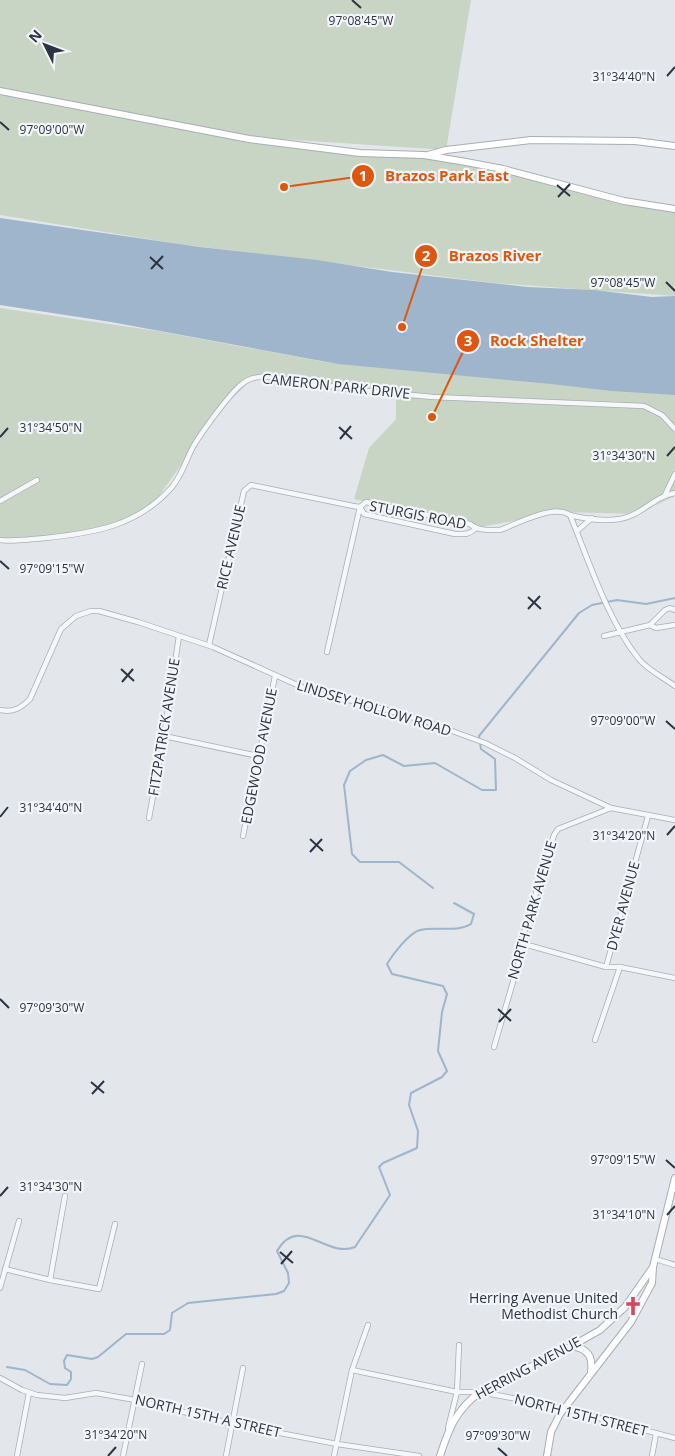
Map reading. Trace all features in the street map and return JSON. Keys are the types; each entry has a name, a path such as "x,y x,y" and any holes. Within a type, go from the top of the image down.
{"main road":[{"path":"0,91 249,139 360,153 424,156 503,169 624,201 675,210"},
{"path":"424,156 446,150 531,140 589,140 673,145"},
{"name":"HERRING AVENUE","path":"547,1456 551,1432 563,1410 631,1322 652,1283 653,1267 675,1178"},
{"name":"HERRING AVENUE","path":"440,1456 448,1430 463,1407 480,1392 600,1330 616,1317 653,1267"},
{"path":"572,1346 583,1349 589,1354 592,1362 591,1373"}],"street":[{"name":"CAMERON PARK DRIVE","path":"0,540 91,533 118,525 145,512 173,486 199,437 237,388 248,380 258,377 270,377 356,390 434,397 644,406 662,415 675,429"},
{"path":"665,495 675,474"},
{"path":"0,501 37,480"},
{"name":"RICE AVENUE","path":"209,645 244,491 252,485 283,492"},
{"name":"STURGIS ROAD","path":"283,492 360,507 364,514 455,534 471,533 475,528"},
{"name":"STURGIS ROAD","path":"360,507 366,502 470,524 475,528 500,530 544,513 562,512 592,518 621,519 637,514 665,495 675,493"},
{"path":"327,652 360,507"},
{"path":"570,515 602,595 622,632 638,658 675,686"},
{"path":"577,531 592,518"},
{"path":"604,636 650,625 665,610 670,608 675,610"},
{"name":"LINDSEY HOLLOW ROAD","path":"0,710 14,711 30,699 58,635 70,620 83,613 99,611 209,645 315,693 358,702 422,720 485,743 516,758 551,780 611,808 675,820"},
{"path":"650,625 656,628 675,625"},
{"name":"FITZPATRICK AVENUE","path":"149,818 179,636"},
{"name":"EDGEWOOD AVENUE","path":"243,836 275,676"},
{"path":"164,736 258,756"},
{"name":"NORTH PARK AVENUE","path":"494,1048 524,944 522,939 555,832 611,808"},
{"name":"DYER AVENUE","path":"606,967 648,816"},
{"path":"524,944 606,967 620,967 675,978"},
{"name":"DYER AVENUE","path":"595,1040 620,967"},
{"path":"50,1280 65,1196"},
{"path":"0,1288 19,1221"},
{"path":"5,1269 99,1290 115,1224"},
{"path":"655,1259 675,1265"},
{"path":"334,1456 352,1370 368,1325"},
{"path":"448,1430 457,1392 459,1345"},
{"path":"123,1456 142,1364"},
{"path":"226,1456 243,1368"},
{"name":"NORTH 15TH STREET","path":"352,1370 457,1392 480,1392 549,1405 675,1438"},
{"name":"NORTH 15TH A STREET","path":"0,1378 29,1393 65,1398 96,1393 135,1400 233,1424 337,1444 419,1456"},
{"path":"17,1456 29,1393"},
{"path":"652,1456 656,1434"}],"green space":[{"path":"0,0 471,0 446,150 266,138 328,149 424,155 675,209 675,296 494,283 179,244 0,215"},
{"path":"0,308 157,331 331,363 675,394 675,496 637,514 562,512 475,528 354,499 369,448 396,419 396,394 253,378 221,409 154,503 109,528 42,538 0,538"}],"water":[{"path":"0,218 200,247 317,260 392,272 528,287 594,290 652,297 675,296 675,395 612,391 338,364 111,322 0,305"}],"waterway":[{"path":"433,888 399,862 360,862 352,854 344,785 350,771 366,760 383,755 404,766 435,763 482,790 496,790 495,759 481,749 479,736 579,613 592,605 617,600 646,604 675,598"},
{"path":"7,1367 25,1370 50,1384 67,1385 71,1379 71,1372 65,1368 64,1361 67,1355 92,1359 98,1357 126,1334 164,1334 170,1330 172,1313 188,1303 276,1294 284,1291 289,1283 288,1273 277,1251 285,1240 294,1236 304,1236 334,1247 344,1249 355,1247 390,1195 379,1167 383,1163 417,1148 418,1131 409,1105 411,1093 442,1077 447,1071 438,1051 442,1012 447,994 443,986 392,974 387,964 402,944 411,935 420,930 453,929 471,924 474,914 454,903"}],"place":[{"name":"Brazos Park East","path":"284,187"},
{"name":"Brazos River","path":"402,327"},
{"name":"Rock Shelter","path":"432,417"},
{"name":"Herring Avenue United Methodist Church","path":"633,1306"}]}
